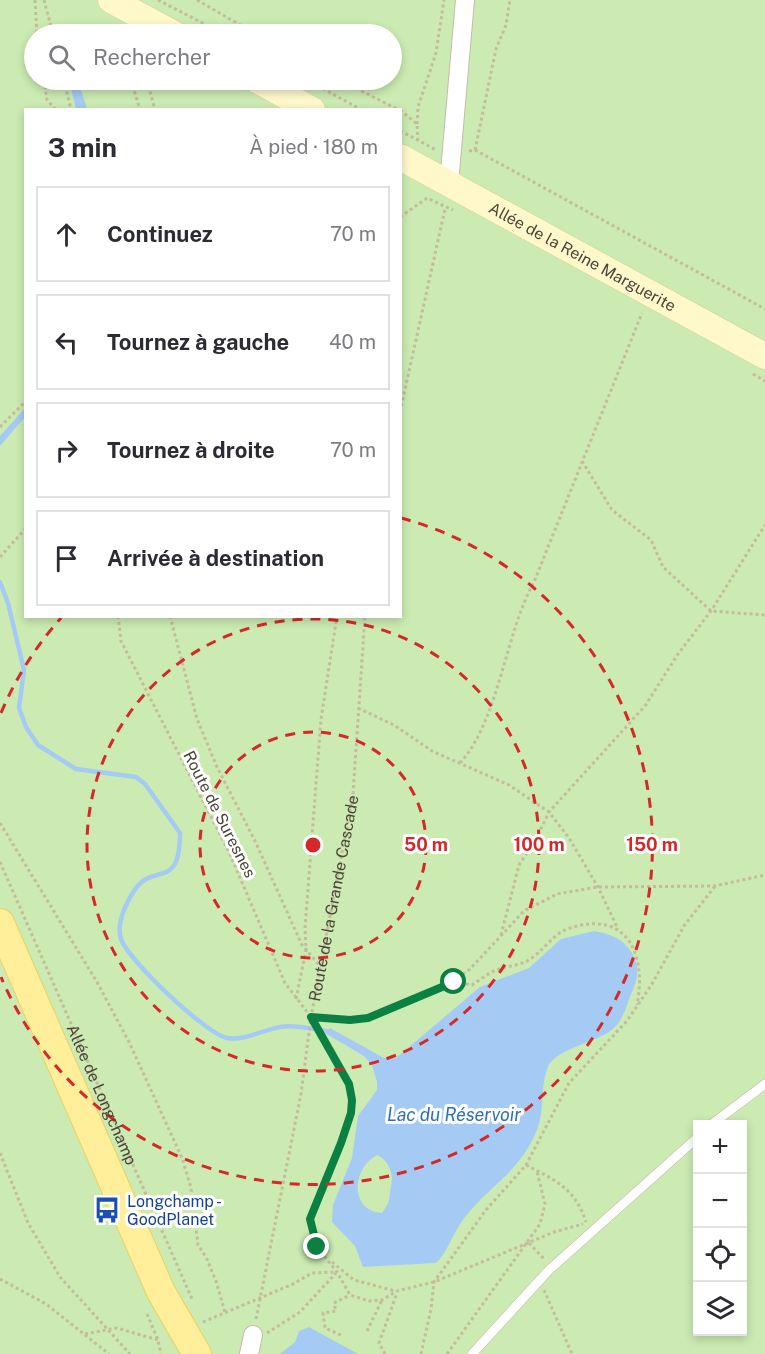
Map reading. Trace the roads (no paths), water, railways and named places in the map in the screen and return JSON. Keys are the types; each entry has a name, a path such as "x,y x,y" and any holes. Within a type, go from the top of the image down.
{"main road":[{"path":"111,0 155,24"},
{"path":"275,90 308,108"},
{"name":"Allée de la Reine Marguerite","path":"409,149 447,196 765,356"},
{"name":"Allée de Longchamp","path":"0,923 161,1292 197,1354"},
{"name":"Allée de Longchamp","path":"161,1292 172,1335 167,1344"}],"street":[{"path":"447,196 465,0"},
{"path":"249,1354 254,1334"}],"lane":[{"path":"718,1120 765,1084"},
{"path":"472,1354 589,1227 693,1141"}],"water":[{"path":"71,90 81,90 87,108 76,108"},
{"path":"24,409 24,418 0,446 0,436"},
{"name":"Lac du Réservoir","path":"594,931 614,937 629,949 637,965 637,975 620,1020 607,1033 568,1050 552,1060 544,1082 537,1130 530,1145 513,1168 465,1217 436,1263 363,1267 355,1246 332,1222 333,1205 352,1158 358,1116 377,1090 377,1082 372,1065 364,1056 325,1033 330,1028 384,1058 396,1058 480,987 529,968 561,939","holes":["377,1155 382,1158 391,1172 394,1194 382,1213 364,1206 358,1189 362,1170 368,1162"]},
{"path":"309,1327 358,1354 280,1354 295,1342 299,1331"}],"waterway":[{"path":"0,582 8,603 24,670 19,708 26,727 38,745 76,769 136,777 145,784 180,833 179,851 175,863 164,873 141,882 125,908 120,933 127,949 169,995 203,1024 227,1038 247,1037 285,1026 297,1026 333,1034"},
{"path":"391,1202 394,1181"}],"place":[{"name":"Longchamp - GoodPlanet","path":"107,1210"}]}
